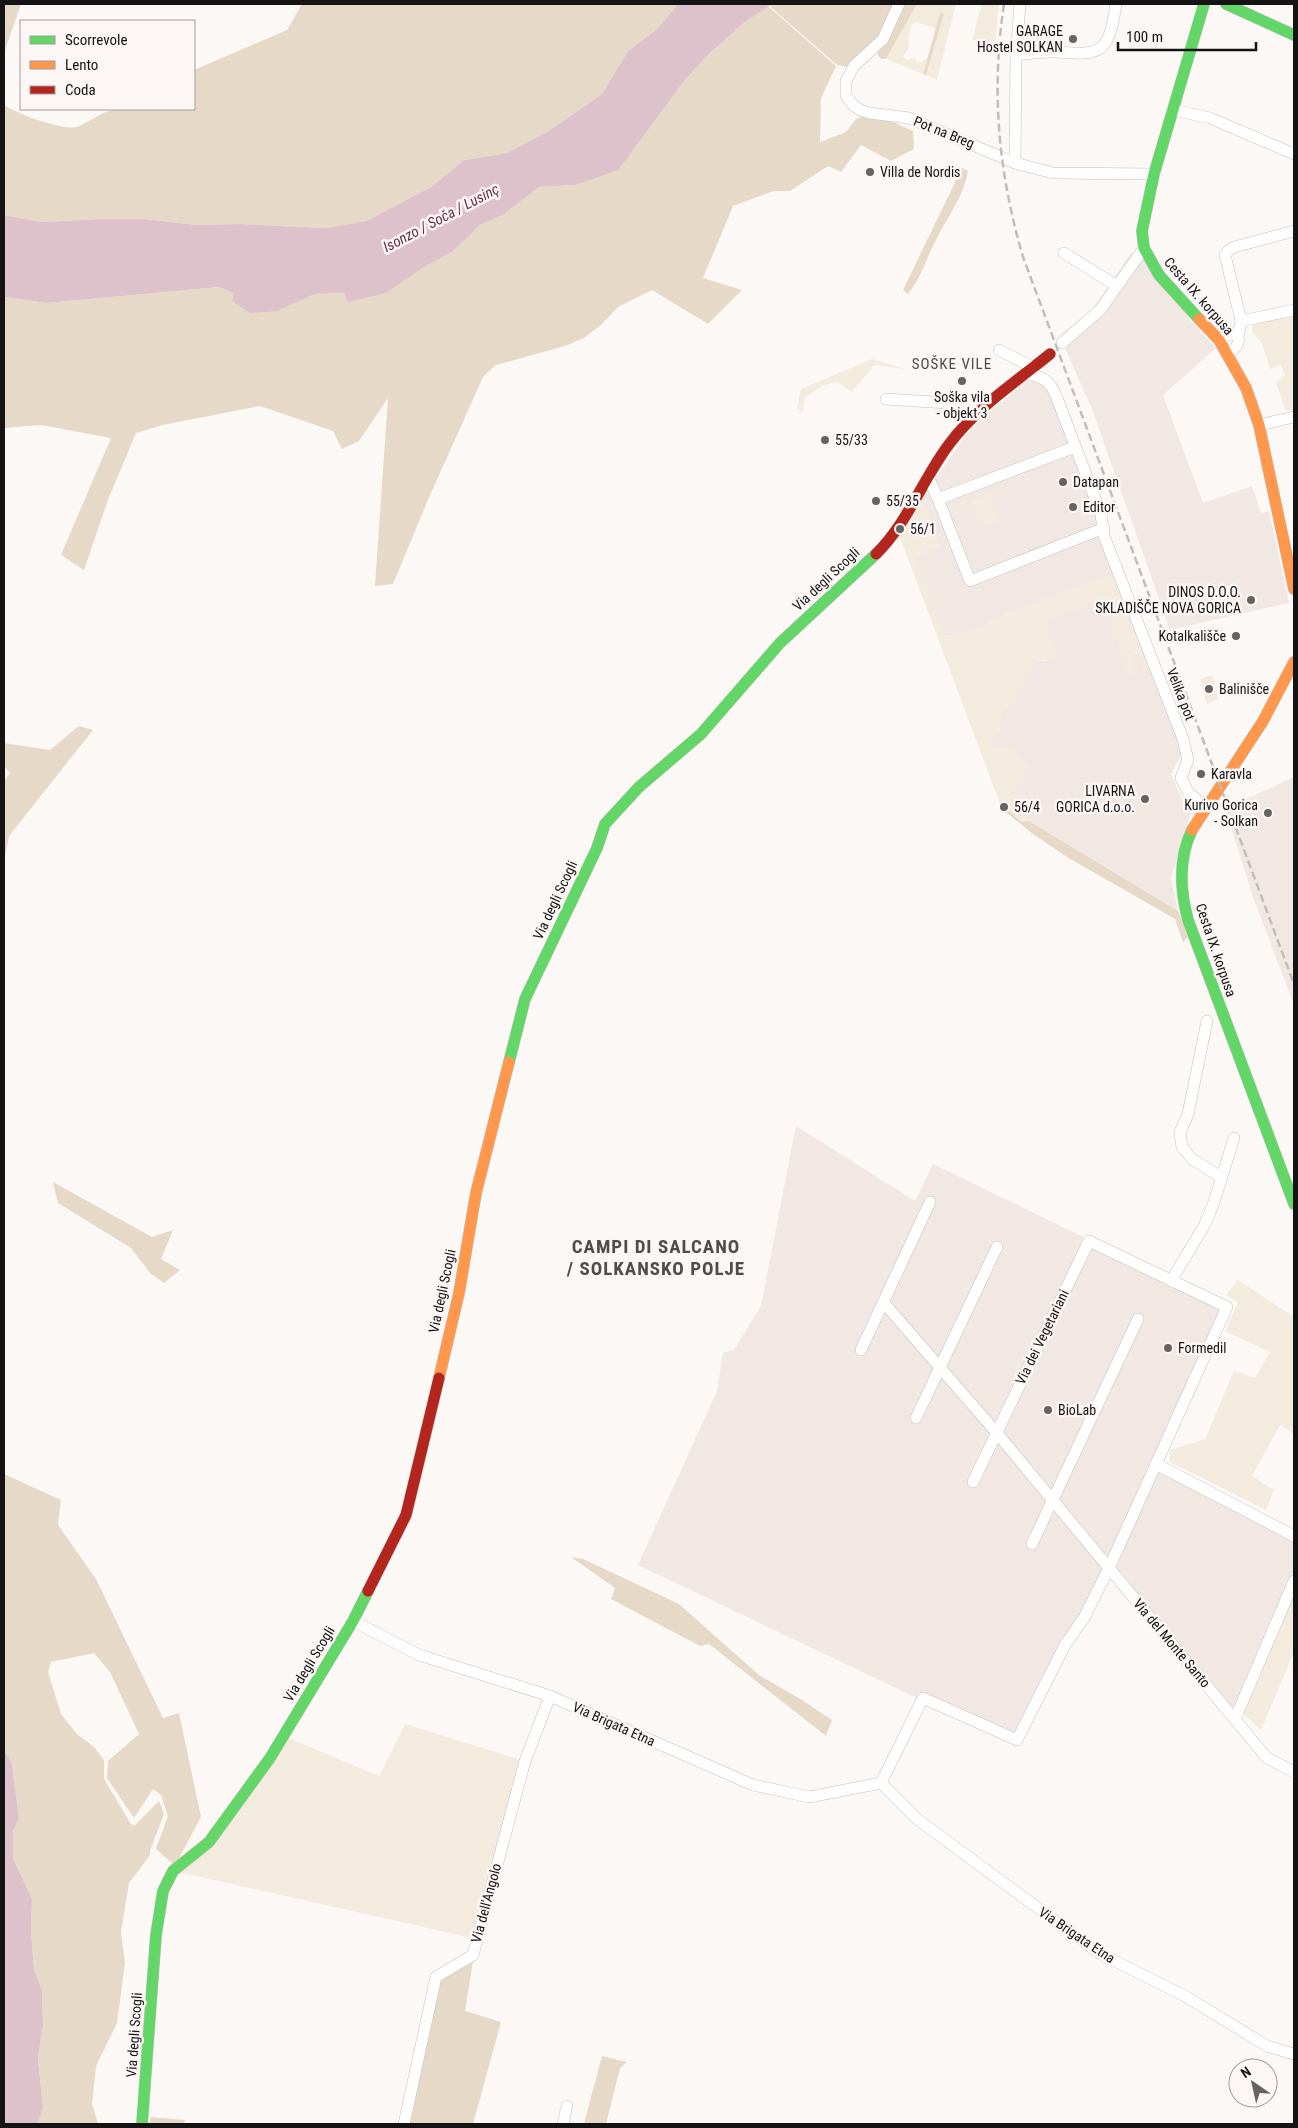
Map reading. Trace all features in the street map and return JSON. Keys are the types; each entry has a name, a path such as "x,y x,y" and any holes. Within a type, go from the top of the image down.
{"street":[{"name":"Pot na Breg","path":"899,4 883,39 854,66 846,81 846,96 860,110 909,118 1015,163 1053,173 1154,174"},
{"path":"1015,163 1016,55 1020,4"},
{"path":"1016,55 1052,52 1091,53 1108,40 1116,4"},
{"name":"Cesta IX. korpusa","path":"1204,4 1154,174 1142,231 1144,248 1159,275 1219,340 1246,388 1258,425 1294,590"},
{"path":"1199,21 1221,4 1294,35"},
{"path":"1237,4 1248,14"},
{"path":"1173,110 1210,118 1294,154"},
{"path":"1228,353 1236,347 1239,341 1238,336 1241,322 1225,255 1234,247 1294,231"},
{"path":"1062,343 1100,310 1144,248"},
{"path":"1064,253 1117,286"},
{"path":"1241,322 1294,310"},
{"path":"1219,340 1231,334 1238,336"},
{"name":"Velika pot","path":"999,350 1051,383 1102,514 1104,536 1183,739 1188,760 1181,778 1188,792 1206,808"},
{"path":"1050,354 979,411 950,443 928,477 970,581 1104,528"},
{"path":"886,399 962,404 979,411"},
{"path":"1258,425 1294,418"},
{"path":"938,499 1075,447"},
{"name":"Via degli Scogli","path":"142,2124 156,1935 163,1891 173,1871 209,1842 270,1758 352,1621 406,1515 459,1293 476,1193 525,999 597,848 605,824 639,788 701,734 780,643 878,552 898,527 928,477"},
{"name":"Cesta IX. korpusa","path":"1294,662 1282,691 1206,808 1187,841 1182,868 1183,900 1199,949 1294,1204"},
{"path":"1207,1021 1188,1114 1180,1132 1182,1147 1192,1158 1221,1177"},
{"path":"881,1783 923,1698 1017,1740 1065,1645 1084,1618 1109,1568 1227,1307 1171,1281 1204,1226 1213,1205 1234,1138"},
{"path":"861,1350 930,1202"},
{"name":"Via dei Vegetariani","path":"996,1432 1089,1241 1171,1281"},
{"path":"916,1418 997,1247"},
{"name":"Via del Monte Santo","path":"884,1303 996,1432 1267,1758 1294,1772"},
{"path":"1032,1544 1138,1318"},
{"path":"973,1482 996,1432"},
{"path":"1156,1464 1294,1536"},
{"path":"1235,1719 1294,1581"},
{"name":"Via Brigata Etna","path":"352,1621 419,1654 550,1696 753,1784 809,1797 881,1783 917,1819 1099,1953 1185,1996 1267,2046 1294,2054"},
{"name":"Via dell'Angolo","path":"404,2124 436,1977 473,1955 525,1761 550,1696"},
{"path":"563,2124 567,2106"}],"shaded area":[{"path":"4,4 21,4 4,53"},
{"path":"302,4 678,4 657,29 628,51 602,94 550,130 507,153 464,160 431,187 366,221 326,228 238,224 197,225 145,219 42,222 4,215 4,105 39,120 70,128 77,127 113,110 195,110 195,70 287,30"},
{"path":"772,4 893,4 877,43 848,67 837,65 774,10 770,6"},
{"path":"902,4 917,4 886,59 881,59 878,51"},
{"path":"917,4 956,4 937,80 926,75 944,15 940,13 936,29 916,22 912,24 908,38 909,47 903,57 907,60 915,58 917,62 927,58 923,74 886,59"},
{"path":"982,4 999,4 995,44 972,40"},
{"path":"768,6 836,66 821,98 820,142 846,132 856,119 864,116 893,122 913,131 914,149 891,161 861,145 841,172 828,166 790,191 773,191 733,206 703,278 742,290 708,324 652,290 618,307 601,325 584,338 565,346 496,365 483,377 427,502 393,584 375,586 388,398 359,441 342,449 333,431 260,406 163,425 136,433 109,497 84,570 61,555 111,438 41,425 4,428 4,297 47,303 219,287 281,309 315,294 345,293 348,302 421,269 452,252 480,225 503,215 539,187 575,185 661,111 684,81 710,53 745,22"},
{"path":"940,13 944,14 926,75 923,74"},
{"path":"962,168 968,171 963,189 920,275 908,294 903,290"},
{"path":"1151,249 1189,319 1216,348 1163,395 1203,503 1252,486 1261,513 1269,511 1289,603 1170,630 1092,409 1064,346 1061,334 1092,310 1131,253"},
{"path":"1294,311 1294,409 1286,411 1276,383 1285,375 1281,365 1270,369 1262,343 1252,332 1253,324"},
{"path":"872,359 906,369 874,365 852,392 838,382 824,385 805,397 803,412 797,409 801,389"},
{"path":"1039,380 1049,393 1099,514 1114,575 1017,609 977,629 944,637 902,526 971,428 1025,382"},
{"path":"990,493 1000,520 981,528 971,501"},
{"path":"923,497 941,547 914,557 945,637 977,629 1017,609 1114,575 1151,670 1145,674 1142,668 1143,664 1137,652 1133,654 1133,674 1130,676 1102,600 1046,620 1059,659 1033,661 1013,704 1004,706 998,731 990,740 991,747 1012,747 1028,767 1015,792 1034,805 1029,821 1022,822 1006,808 1002,809 898,532"},
{"path":"1102,600 1108,614 1133,654 1144,651 1183,752 1171,774 1182,799 1192,810 1171,878 1178,911 1029,821 1034,805 1015,792 1019,757 1012,747 991,747 990,740 998,731 1004,706 1013,704 1033,661 1047,661 1045,620"},
{"name":"Balinišče","path":"1212,675 1218,700 1207,704 1200,679"},
{"path":"79,726 93,730 9,836 4,861 4,781 10,773 4,766 4,743 50,750"},
{"path":"1294,777 1294,1005 1253,897 1222,799 1228,794 1232,801 1248,798"},
{"path":"1006,808 1022,822 1029,821 1178,911 1188,937 1183,942 1175,919 1067,857 1033,834 1002,809"},
{"path":"796,1126 915,1201 933,1164 1227,1307 1156,1464 1294,1536 1294,1581 1235,1719 1109,1568 1017,1740 919,1699 638,1565 717,1391 723,1353 734,1350 761,1306"},
{"path":"53,1182 152,1237 173,1230 161,1259 180,1270 164,1283 151,1274 131,1248 58,1203"},
{"path":"1238,1280 1294,1317 1294,1434 1280,1425 1252,1476 1274,1490 1266,1510 1170,1462 1170,1450 1205,1439 1234,1371 1255,1378 1270,1352 1225,1331 1238,1302 1226,1295"},
{"path":"4,1474 61,1500 58,1525 96,1579 163,1718 179,1713 201,1817 175,1866 156,1849 168,1816 161,1795 153,1789 134,1818 107,1778 108,1761 139,1734 110,1672 94,1653 51,1662 48,1672 61,1714 77,1734 94,1747 104,1760 104,1779 131,1824 134,1826 159,1801 164,1814 150,1855 129,1883 121,1932 125,1963 117,2023 96,2066 92,2104 98,2124 37,2124 43,2108 38,2058 43,2026 42,1992 34,1969 31,1931 32,1899 13,1858 13,1831 19,1818 12,1764 4,1750"},
{"path":"571,1557 583,1559 679,1604 759,1675 832,1720 826,1736 709,1644 700,1646 611,1599 615,1588"},
{"path":"1294,1593 1294,1652 1261,1730 1243,1713"},
{"path":"405,1724 525,1761 477,1939 173,1871 209,1842 284,1736 379,1776"},
{"path":"473,1961 465,2011 501,2022 473,2124 408,2124 440,1980"},
{"path":"602,2056 627,2062 620,2068 606,2124 584,2124"},
{"path":"151,2117 185,2120 184,2124 149,2124"}],"water":[{"name":"Isonzo / Soča / Lusinç","path":"678,4 772,4 745,22 710,53 684,81 618,170 575,185 539,187 503,215 480,225 452,252 421,269 386,293 348,302 344,293 315,294 277,311 250,313 232,301 234,293 219,287 47,303 4,297 4,215 42,222 145,219 197,225 238,224 326,228 366,221 431,187 464,160 507,153 550,130 602,94 628,51 657,29"},
{"path":"4,1750 12,1764 19,1818 13,1831 13,1858 32,1899 31,1931 34,1969 42,1991 43,2026 38,2058 43,2108 37,2124 4,2124"}],"railway":[{"path":"1004,4 998,69 999,131 1008,194 1023,257 1294,984"}],"traffic: fast":[{"path":"1199,319 1159,275 1144,248 1142,231 1154,174 1204,4"},
{"path":"1226,4 1294,35"},
{"path":"509,1062 525,999 597,848 605,824 639,787 701,734 780,643 876,554"},
{"path":"1192,830 1187,841 1182,863 1183,897 1188,920 1294,1204"},
{"path":"142,2124 156,1935 163,1891 173,1871 209,1842 270,1758 353,1621 368,1591"}],"traffic: slow":[{"path":"1199,319 1219,340 1246,388 1259,425 1294,589"},
{"path":"1192,830 1263,721 1294,662"},
{"path":"439,1378 459,1293 476,1193 509,1062"}],"traffic: jam":[{"path":"876,554 897,528 940,457 961,430 985,406 1050,354"},
{"path":"368,1591 406,1515 439,1378"}],"place":[{"name":"GARAGE Hostel SOLKAN","path":"1073,39"},
{"name":"Villa de Nordis","path":"870,172"},
{"name":"Soška vila - objekt 3","path":"962,381"},
{"name":"55/33","path":"825,440"},
{"name":"Datapan","path":"1063,482"},
{"name":"55/35","path":"876,501"},
{"name":"Editor","path":"1073,507"},
{"name":"56/1","path":"900,529"},
{"name":"DINOS D.O.O. SKLADIŠČE NOVA GORICA","path":"1251,600"},
{"name":"Kotalkališče","path":"1236,636"},
{"name":"Balinišče","path":"1209,689"},
{"name":"Karavla","path":"1201,774"},
{"name":"LIVARNA GORICA d.o.o.","path":"1145,799"},
{"name":"56/4","path":"1004,807"},
{"name":"Kurivo Gorica - Solkan","path":"1268,813"},
{"name":"Formedil","path":"1168,1348"},
{"name":"BioLab","path":"1048,1410"}],"district":[{"name":"SOŠKE VILE","path":"952,364"},
{"name":"CAMPI DI SALCANO / SOLKANSKO POLJE","path":"656,1257"}]}
